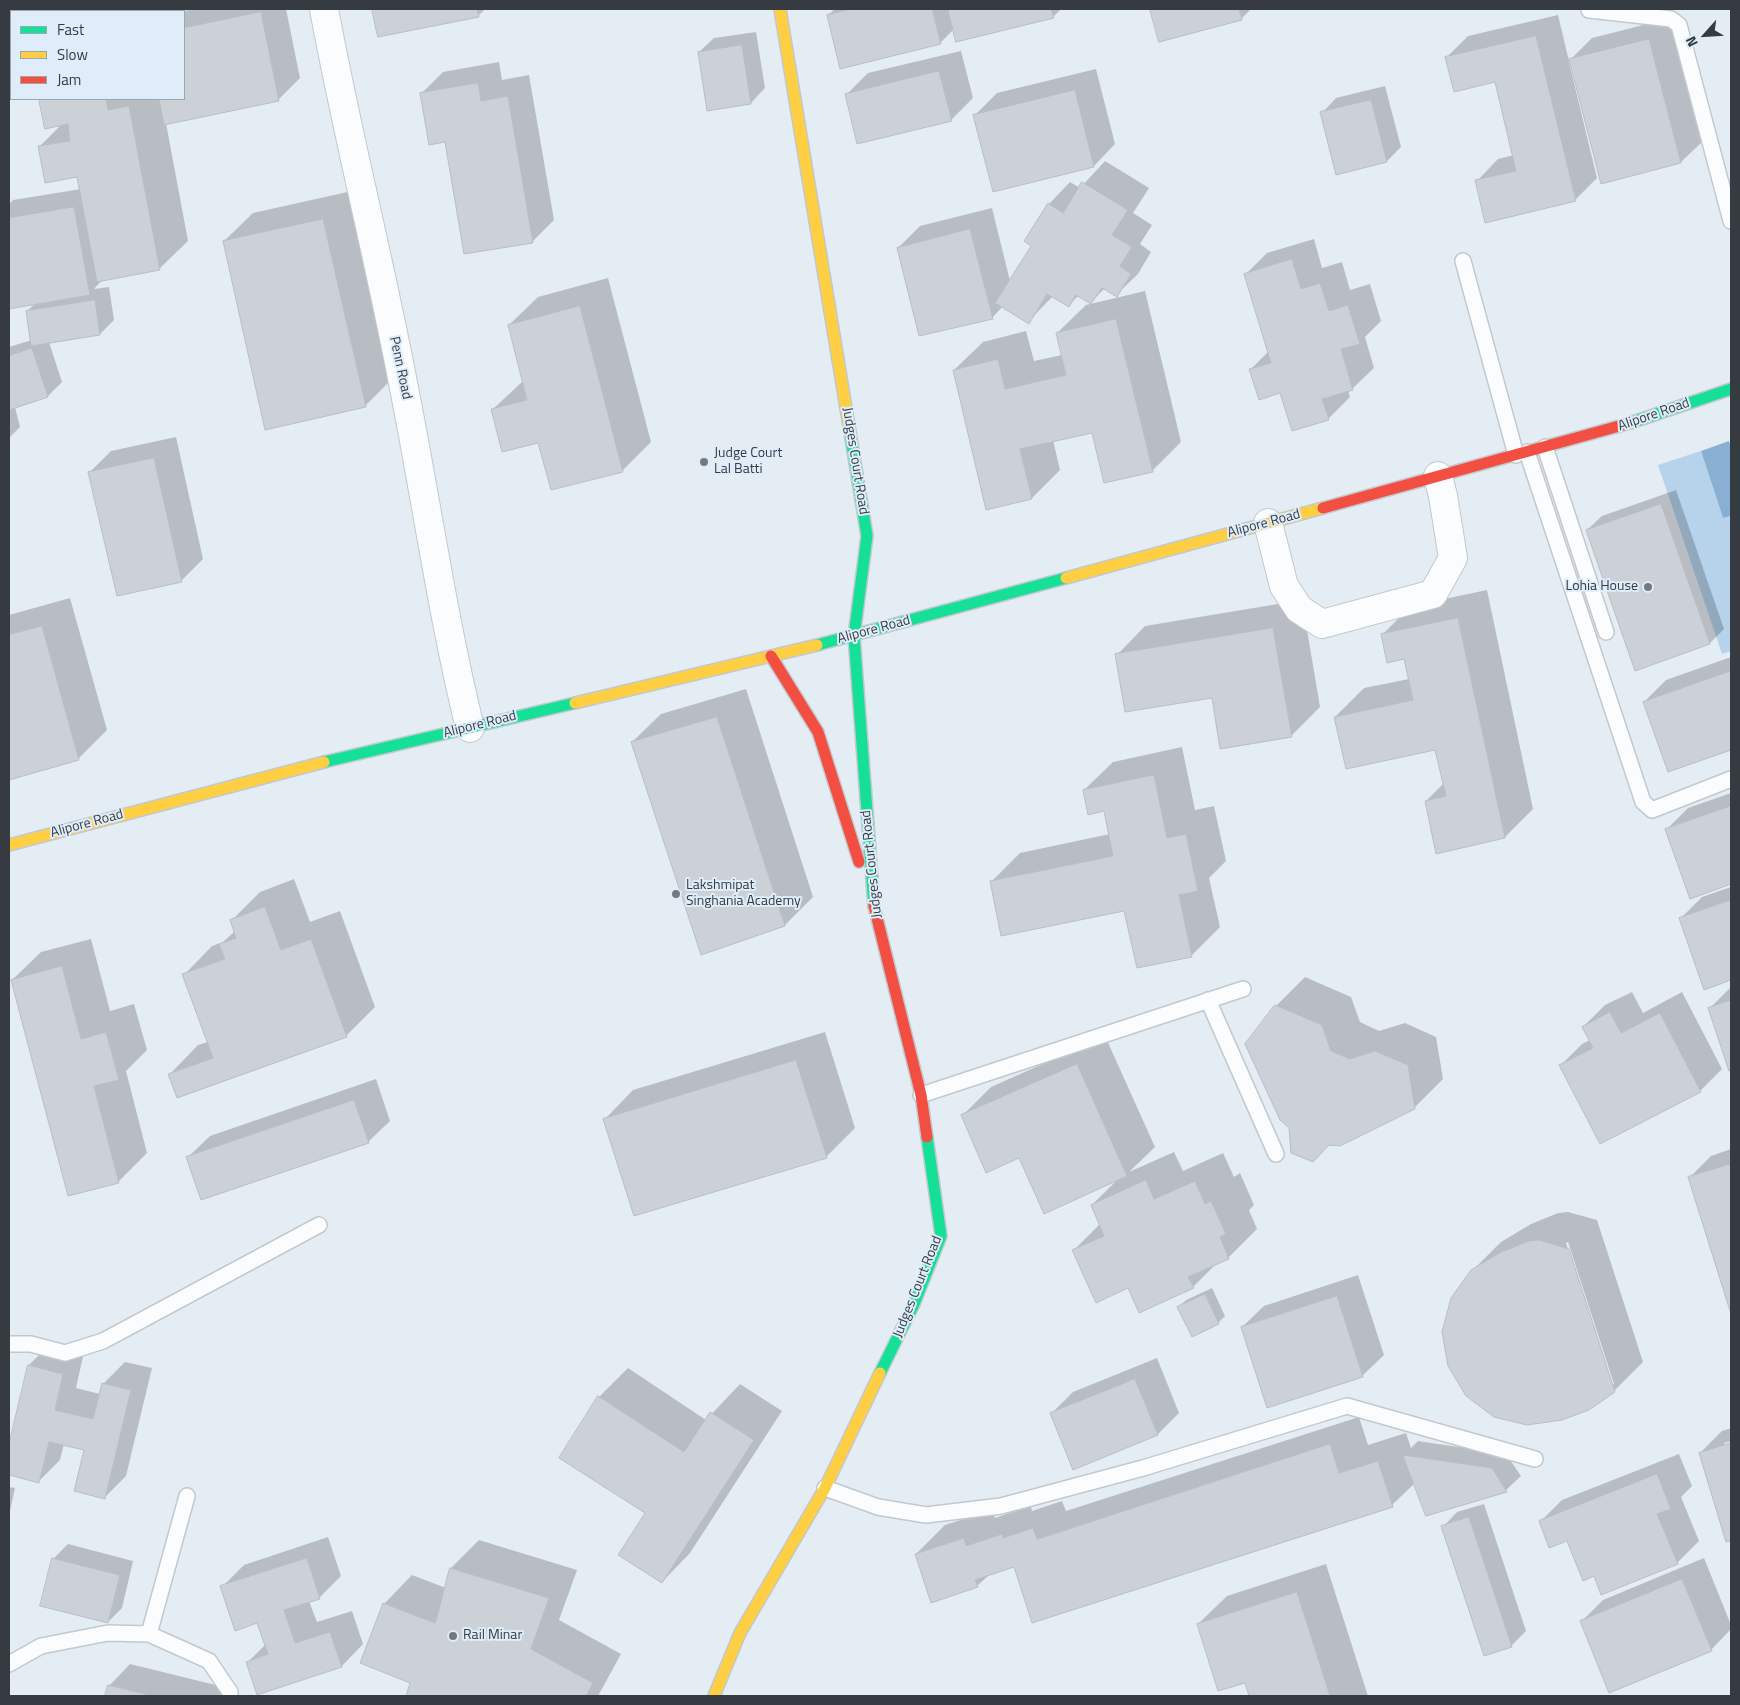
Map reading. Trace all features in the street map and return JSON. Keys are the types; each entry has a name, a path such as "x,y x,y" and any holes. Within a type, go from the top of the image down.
{"main road":[{"name":"Judges Court Road","path":"714,1696 740,1633 825,1488 914,1304 941,1236 922,1095 874,908 854,636 867,536 780,9"},
{"name":"Alipore Road","path":"9,845 313,765 854,636 1612,429 1731,389"},
{"path":"771,656 818,732 874,908"}],"street":[{"name":"Penn Road","path":"324,9 336,78 403,382 450,644 470,728"},
{"path":"1268,523 1284,586 1299,609 1322,624 1433,594 1453,558 1438,476"}],"lane":[{"path":"1589,10 1671,19 1679,25 1731,221"},
{"path":"1462,261 1522,454 1643,802 1652,810 1731,779"},
{"path":"1545,447 1606,632"},
{"path":"922,1095 1243,989"},
{"path":"1208,1000 1276,1154"},
{"path":"9,1344 31,1344 65,1353 102,1341 319,1225"},
{"path":"825,1488 878,1507 926,1515 1001,1506 1143,1468 1347,1406 1535,1459"},
{"path":"149,1634 188,1496"},
{"path":"9,1664 41,1646 108,1633 149,1634 209,1661 234,1695"}],"shaded area":[{"path":"1729,441 1731,447 1731,516 1723,518 1701,451"},
{"path":"1701,451 1723,518 1731,516 1731,651 1722,654 1658,465"}],"building":[{"path":"372,9 477,9 479,17 378,37"},
{"path":"851,9 932,9 941,44 840,69 827,15"},
{"path":"948,9 1051,9 1054,18 956,42"},
{"path":"1150,9 1239,9 1242,20 1159,42"},
{"path":"261,12 279,101 164,125 159,100 185,100 185,28"},
{"path":"1536,36 1576,201 1485,223 1475,180 1516,171 1495,82 1454,92 1445,57"},
{"path":"1649,39 1681,163 1601,184 1569,59"},
{"path":"742,45 751,104 707,111 698,52"},
{"path":"939,71 952,121 857,144 845,94"},
{"path":"478,83 481,101 508,96 533,243 464,254 445,142 429,145 420,93"},
{"path":"1075,90 1094,167 993,192 973,115"},
{"path":"39,100 106,100 108,110 129,106 160,270 97,282 77,177 45,183 38,146 70,141 68,124 45,129"},
{"path":"1371,100 1387,162 1336,175 1320,112"},
{"path":"1082,182 1128,210 1112,235 1132,247 1120,266 1131,274 1117,297 1102,288 1091,304 1076,295 1069,307 1047,294 1029,324 995,303 1031,246 1024,241 1048,203 1063,213"},
{"path":"74,207 90,295 9,309 9,218"},
{"path":"323,219 366,407 265,430 223,241"},
{"path":"970,229 993,319 919,336 897,248"},
{"path":"1292,259 1301,289 1320,283 1329,311 1348,305 1360,344 1341,349 1353,390 1322,399 1329,420 1292,431 1280,393 1259,400 1249,369 1271,363 1244,274"},
{"path":"95,300 100,335 31,346 26,311"},
{"path":"580,306 623,472 551,490 538,443 502,452 491,409 527,400 508,325"},
{"path":"1116,319 1153,472 1104,483 1092,433 1020,449 1032,499 986,510 953,370 998,359 1005,389 1066,375 1056,333"},
{"path":"32,348 48,397 9,410 9,356"},
{"path":"154,458 182,582 117,596 88,472"},
{"name":"Lohia House","path":"1661,504 1710,644 1635,671 1586,530"},
{"path":"1458,618 1505,838 1436,854 1425,801 1446,796 1435,750 1346,769 1334,717 1413,700 1404,659 1387,663 1381,634"},
{"path":"42,626 79,760 9,780 9,635"},
{"path":"1273,628 1292,737 1220,749 1212,698 1125,712 1115,654"},
{"path":"1731,671 1731,750 1668,772 1643,702"},
{"path":"717,717 785,926 701,955 631,742"},
{"path":"1154,775 1167,838 1186,834 1198,891 1179,895 1192,957 1137,968 1124,911 1001,936 990,881 1113,856 1104,811 1088,815 1083,790"},
{"path":"1731,806 1731,884 1690,899 1665,829"},
{"path":"1731,900 1731,980 1704,990 1679,918"},
{"path":"265,907 281,950 311,939 347,1037 177,1098 168,1074 213,1058 182,974 225,959 219,944 236,938 230,920"},
{"path":"62,966 81,1039 106,1032 119,1080 94,1086 119,1183 68,1196 11,980"},
{"path":"1731,1000 1731,1070 1729,1071 1708,1008"},
{"path":"1275,1005 1322,1025 1331,1051 1350,1059 1375,1051 1408,1065 1415,1109 1340,1146 1329,1145 1313,1162 1291,1153 1289,1128 1280,1120 1245,1044"},
{"path":"1610,1012 1621,1033 1660,1013 1701,1092 1600,1144 1559,1065 1593,1048 1582,1027"},
{"path":"796,1060 827,1158 634,1216 603,1119"},
{"path":"1077,1064 1127,1176 1044,1214 1019,1158 986,1173 961,1115"},
{"path":"354,1100 369,1143 201,1200 186,1157"},
{"path":"1731,1164 1731,1314 1688,1177"},
{"path":"1146,1180 1154,1199 1195,1181 1205,1204 1211,1201 1226,1234 1220,1237 1229,1259 1188,1277 1194,1288 1139,1313 1128,1288 1096,1303 1072,1250 1104,1236 1091,1205"},
{"path":"1539,1240 1569,1249 1615,1392 1589,1410 1562,1420 1527,1425 1494,1417 1466,1396 1448,1366 1442,1332 1451,1298 1471,1270 1501,1252 1529,1241"},
{"path":"1205,1294 1219,1324 1192,1337 1177,1307"},
{"path":"1337,1296 1363,1377 1267,1408 1241,1327"},
{"path":"28,1365 63,1374 55,1410 93,1419 102,1383 131,1390 105,1499 74,1491 84,1450 49,1442 39,1483 9,1475 9,1444"},
{"path":"1135,1379 1158,1435 1073,1470 1050,1413"},
{"path":"598,1396 684,1452 710,1412 754,1440 662,1583 618,1555 645,1513 559,1458"},
{"path":"1731,1443 1731,1541 1726,1542 1699,1453"},
{"path":"1330,1444 1339,1473 1378,1461 1393,1507 1032,1623 1014,1567 975,1580 978,1587 931,1603 915,1554 964,1538 966,1546 1002,1534 1003,1538 1033,1528 1037,1539"},
{"path":"1403,1455 1492,1468 1507,1492 1426,1516"},
{"path":"1657,1474 1671,1509 1657,1514 1678,1564 1601,1595 1594,1576 1583,1581 1567,1541 1549,1548 1539,1521"},
{"path":"1469,1517 1512,1647 1484,1656 1441,1526"},
{"path":"52,1558 120,1575 108,1623 40,1606"},
{"path":"307,1558 320,1599 284,1610 295,1643 330,1632 342,1667 257,1695 246,1662 268,1654 257,1623 235,1631 220,1586"},
{"name":"Rail Minar","path":"450,1568 549,1598 531,1649 593,1683 586,1696 406,1696 410,1683 360,1663 383,1603 435,1623"},
{"path":"1682,1579 1712,1651 1609,1693 1580,1621"},
{"path":"1297,1592 1330,1696 1249,1696 1245,1683 1218,1691 1197,1624"},
{"path":"108,1685 153,1696 105,1696"}],"traffic: fast":[{"path":"1630,423 1731,389"},
{"path":"849,426 867,536 854,636"},
{"path":"817,645 1066,578"},
{"path":"854,636 874,906"},
{"path":"324,762 575,703"},
{"path":"880,1373 914,1304 941,1236 927,1137"}],"traffic: slow":[{"path":"780,9 849,426"},
{"path":"1066,578 1323,508"},
{"path":"575,703 817,645"},
{"path":"9,845 324,762"},
{"path":"714,1696 740,1633 825,1488 880,1373"}],"traffic: jam":[{"path":"1323,508 1630,423"},
{"path":"771,656 818,732 859,862"},
{"path":"874,906 921,1095 927,1137"}],"place":[{"name":"Judge Court Lal Batti","path":"704,462"},
{"name":"Lohia House","path":"1648,587"},
{"name":"Lakshmipat Singhania Academy","path":"676,894"},
{"name":"Rail Minar","path":"453,1636"}]}
